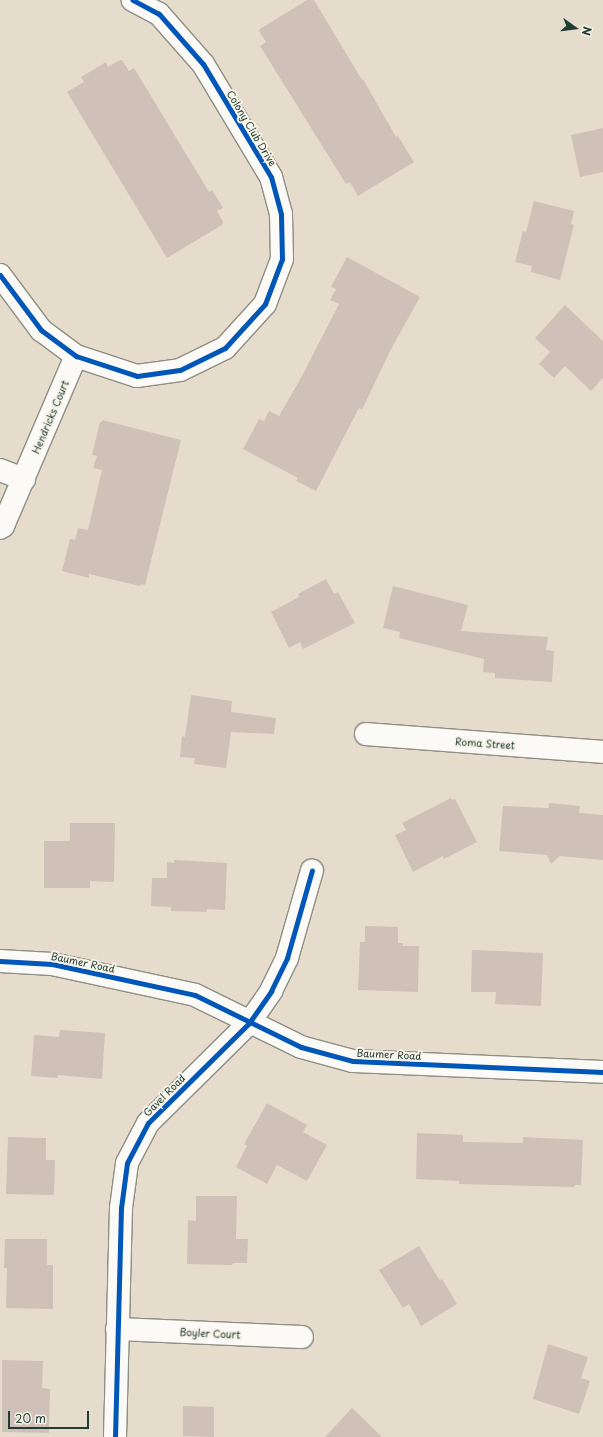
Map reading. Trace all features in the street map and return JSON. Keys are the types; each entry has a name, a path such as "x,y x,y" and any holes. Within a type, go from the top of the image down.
{"street":[{"name":"Colony Club Drive","path":"0,275 41,330 76,356 137,376 180,370 225,348 265,304 282,259 282,214 271,177 203,64 159,14 133,0"},
{"name":"Hendricks Court","path":"0,528 3,526 24,479 76,356"},
{"path":"0,470 24,479"},
{"name":"Roma Street","path":"366,734 603,752"},
{"name":"Gavel Road","path":"115,1437 121,1208 127,1163 148,1123 249,1023 271,992 287,958 312,870"},
{"name":"Baumer Road","path":"0,961 52,964 195,995 249,1023 301,1047 354,1061 603,1072"},
{"name":"Boyler Court","path":"117,1329 302,1337"}],"building":[{"path":"307,0 314,0 362,80 363,79 396,137 398,136 414,162 358,196 350,182 346,184 260,46 266,42 259,31 260,29"},
{"path":"122,60 129,71 134,68 209,192 212,190 223,208 217,211 223,222 222,225 167,258 67,92 84,82 81,77 106,62 108,67"},
{"path":"603,128 603,172 580,177 571,135"},
{"path":"534,201 574,211 571,224 574,225 560,280 531,272 532,266 515,262 523,231 526,232"},
{"path":"347,257 420,297 390,351 362,410 359,408 316,491 296,481 298,478 243,449 259,419 264,421 269,411 279,416 302,376 339,304 330,300 336,289 331,287"},
{"path":"565,305 603,341 603,378 591,391 565,366 554,378 539,364 550,352 535,338"},
{"path":"102,420 181,440 145,585 141,584 140,586 89,574 89,578 62,571 70,539 75,540 78,528 88,530 102,470 93,468 97,456 92,455 100,422 102,422"},
{"path":"326,579 334,594 338,592 355,623 303,649 300,642 289,648 271,612 299,597 298,594"},
{"path":"393,586 468,605 461,631 548,637 546,650 554,651 552,682 495,678 495,673 483,672 484,659 399,638 400,632 383,628"},
{"path":"191,695 232,701 231,712 276,718 274,734 231,732 226,768 194,764 195,758 180,757 182,736 185,737"},
{"path":"451,798 452,800 455,799 477,842 444,859 443,856 413,872 395,835 406,830 402,823"},
{"path":"549,803 580,806 579,813 603,815 603,860 560,856 551,864 547,855 499,851 503,806 549,808"},
{"path":"70,823 115,823 114,882 90,881 90,888 44,888 44,841 70,841"},
{"path":"174,860 227,863 225,910 207,909 207,912 171,911 171,907 151,906 152,878 167,878 167,862 174,863"},
{"path":"365,926 398,927 398,943 403,943 403,946 419,946 418,992 358,990 360,942 365,942"},
{"path":"472,950 543,953 541,1006 495,1004 496,992 471,992"},
{"path":"60,1030 105,1033 102,1079 58,1075 58,1078 31,1076 34,1035 59,1037"},
{"path":"267,1103 307,1125 303,1132 327,1145 307,1181 277,1165 267,1184 236,1167 247,1146 244,1144"},
{"path":"417,1133 463,1135 463,1142 523,1143 523,1137 583,1140 581,1185 575,1185 574,1187 459,1184 459,1181 416,1179"},
{"path":"8,1137 46,1138 46,1160 55,1160 54,1195 6,1194"},
{"path":"196,1196 237,1196 236,1239 248,1239 247,1263 233,1263 232,1265 187,1264 188,1220 196,1221"},
{"path":"5,1239 47,1239 47,1265 53,1265 53,1309 6,1308 7,1268 4,1268"},
{"path":"419,1246 440,1281 442,1279 457,1304 421,1326 409,1304 403,1308 379,1270"},
{"path":"548,1344 588,1357 581,1378 590,1381 579,1414 533,1399"},
{"path":"2,1360 43,1361 42,1388 50,1389 49,1433 2,1432"},
{"path":"183,1406 214,1407 214,1437 183,1436"},
{"path":"352,1408 382,1437 325,1437"}],"cycle path":[{"path":"0,275 41,330 76,356 137,376 180,370 225,348 265,304 282,259 281,214 271,177 203,64 159,14 133,0"},
{"path":"115,1437 121,1208 127,1163 148,1123 249,1023 271,991 287,958 312,870"},
{"path":"0,961 52,964 195,995 301,1047 353,1061 603,1072"}]}
